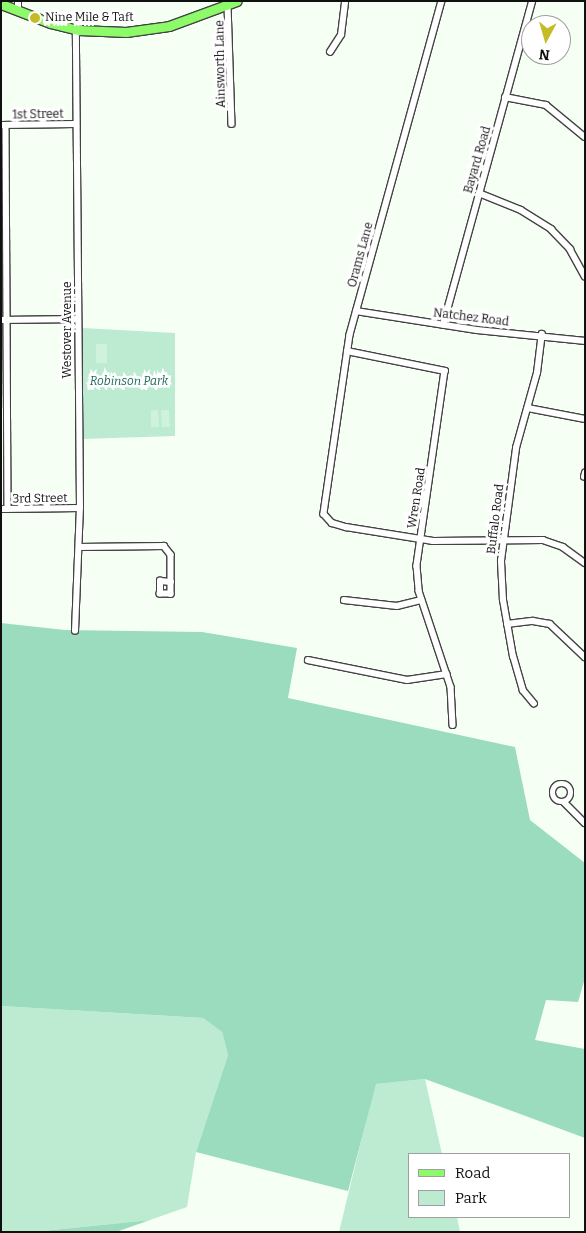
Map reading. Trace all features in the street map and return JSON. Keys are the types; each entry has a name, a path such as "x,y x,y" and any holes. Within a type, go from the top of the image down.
{"main road":[{"path":"1,4 18,12 76,29 118,32 160,28 237,1"}],"street":[{"path":"18,1 18,12"},
{"path":"330,52 340,35 345,1"},
{"name":"Orams Lane","path":"420,539 352,529 326,518 323,505 347,351 356,311 442,1"},
{"name":"Bayard Road","path":"443,324 532,1"},
{"name":"Ainsworth Lane","path":"228,5 232,124"},
{"name":"Westover Avenue","path":"75,631 80,508 76,29"},
{"path":"505,97 546,104 585,137"},
{"name":"1st Street","path":"4,125 76,124"},
{"path":"4,125 5,509"},
{"path":"479,192 511,204 551,229 570,249 585,276"},
{"name":"Natchez Road","path":"356,311 443,324 542,334 585,341"},
{"path":"4,320 78,319"},
{"name":"Buffalo Road","path":"534,704 523,691 507,624 502,584 502,540 516,448 528,408 542,334"},
{"name":"Wren Road","path":"347,351 435,366 445,371 417,566 421,600 447,674 453,725"},
{"path":"528,408 585,419"},
{"name":"3rd Street","path":"5,509 80,508"},
{"path":"420,539 462,543 528,538 551,542 585,563"},
{"path":"79,547 164,546 171,555 171,582"},
{"path":"344,600 397,606 421,600"},
{"path":"507,624 533,620 550,624 585,657"},
{"path":"308,660 407,680 447,674"},
{"path":"564,803 585,823"}],"green space":[{"name":"Robinson Park","path":"82,328 175,333 175,436 82,439"},
{"path":"96,344 107,344 107,363 96,363"},
{"path":"151,410 158,410 159,427 151,427"},
{"path":"161,410 169,410 170,427 162,427"},
{"path":"1,623 65,630 202,632 297,648 288,698 515,747 530,820 585,863 585,978 578,1002 546,1000 535,1040 585,1049 585,1138 425,1079 376,1084 348,1191 196,1152 228,1055 222,1032 203,1018 1,1006"},
{"path":"1,1006 203,1018 222,1032 228,1055 196,1152 187,1207 150,1220 33,1232 1,1232"},
{"path":"425,1079 442,1153 408,1153 408,1218 457,1218 460,1232 339,1232 375,1084"},
{"path":"150,1220 116,1232 33,1232"}],"place":[{"name":"Nine Mile & Taft","path":"35,18"}]}
